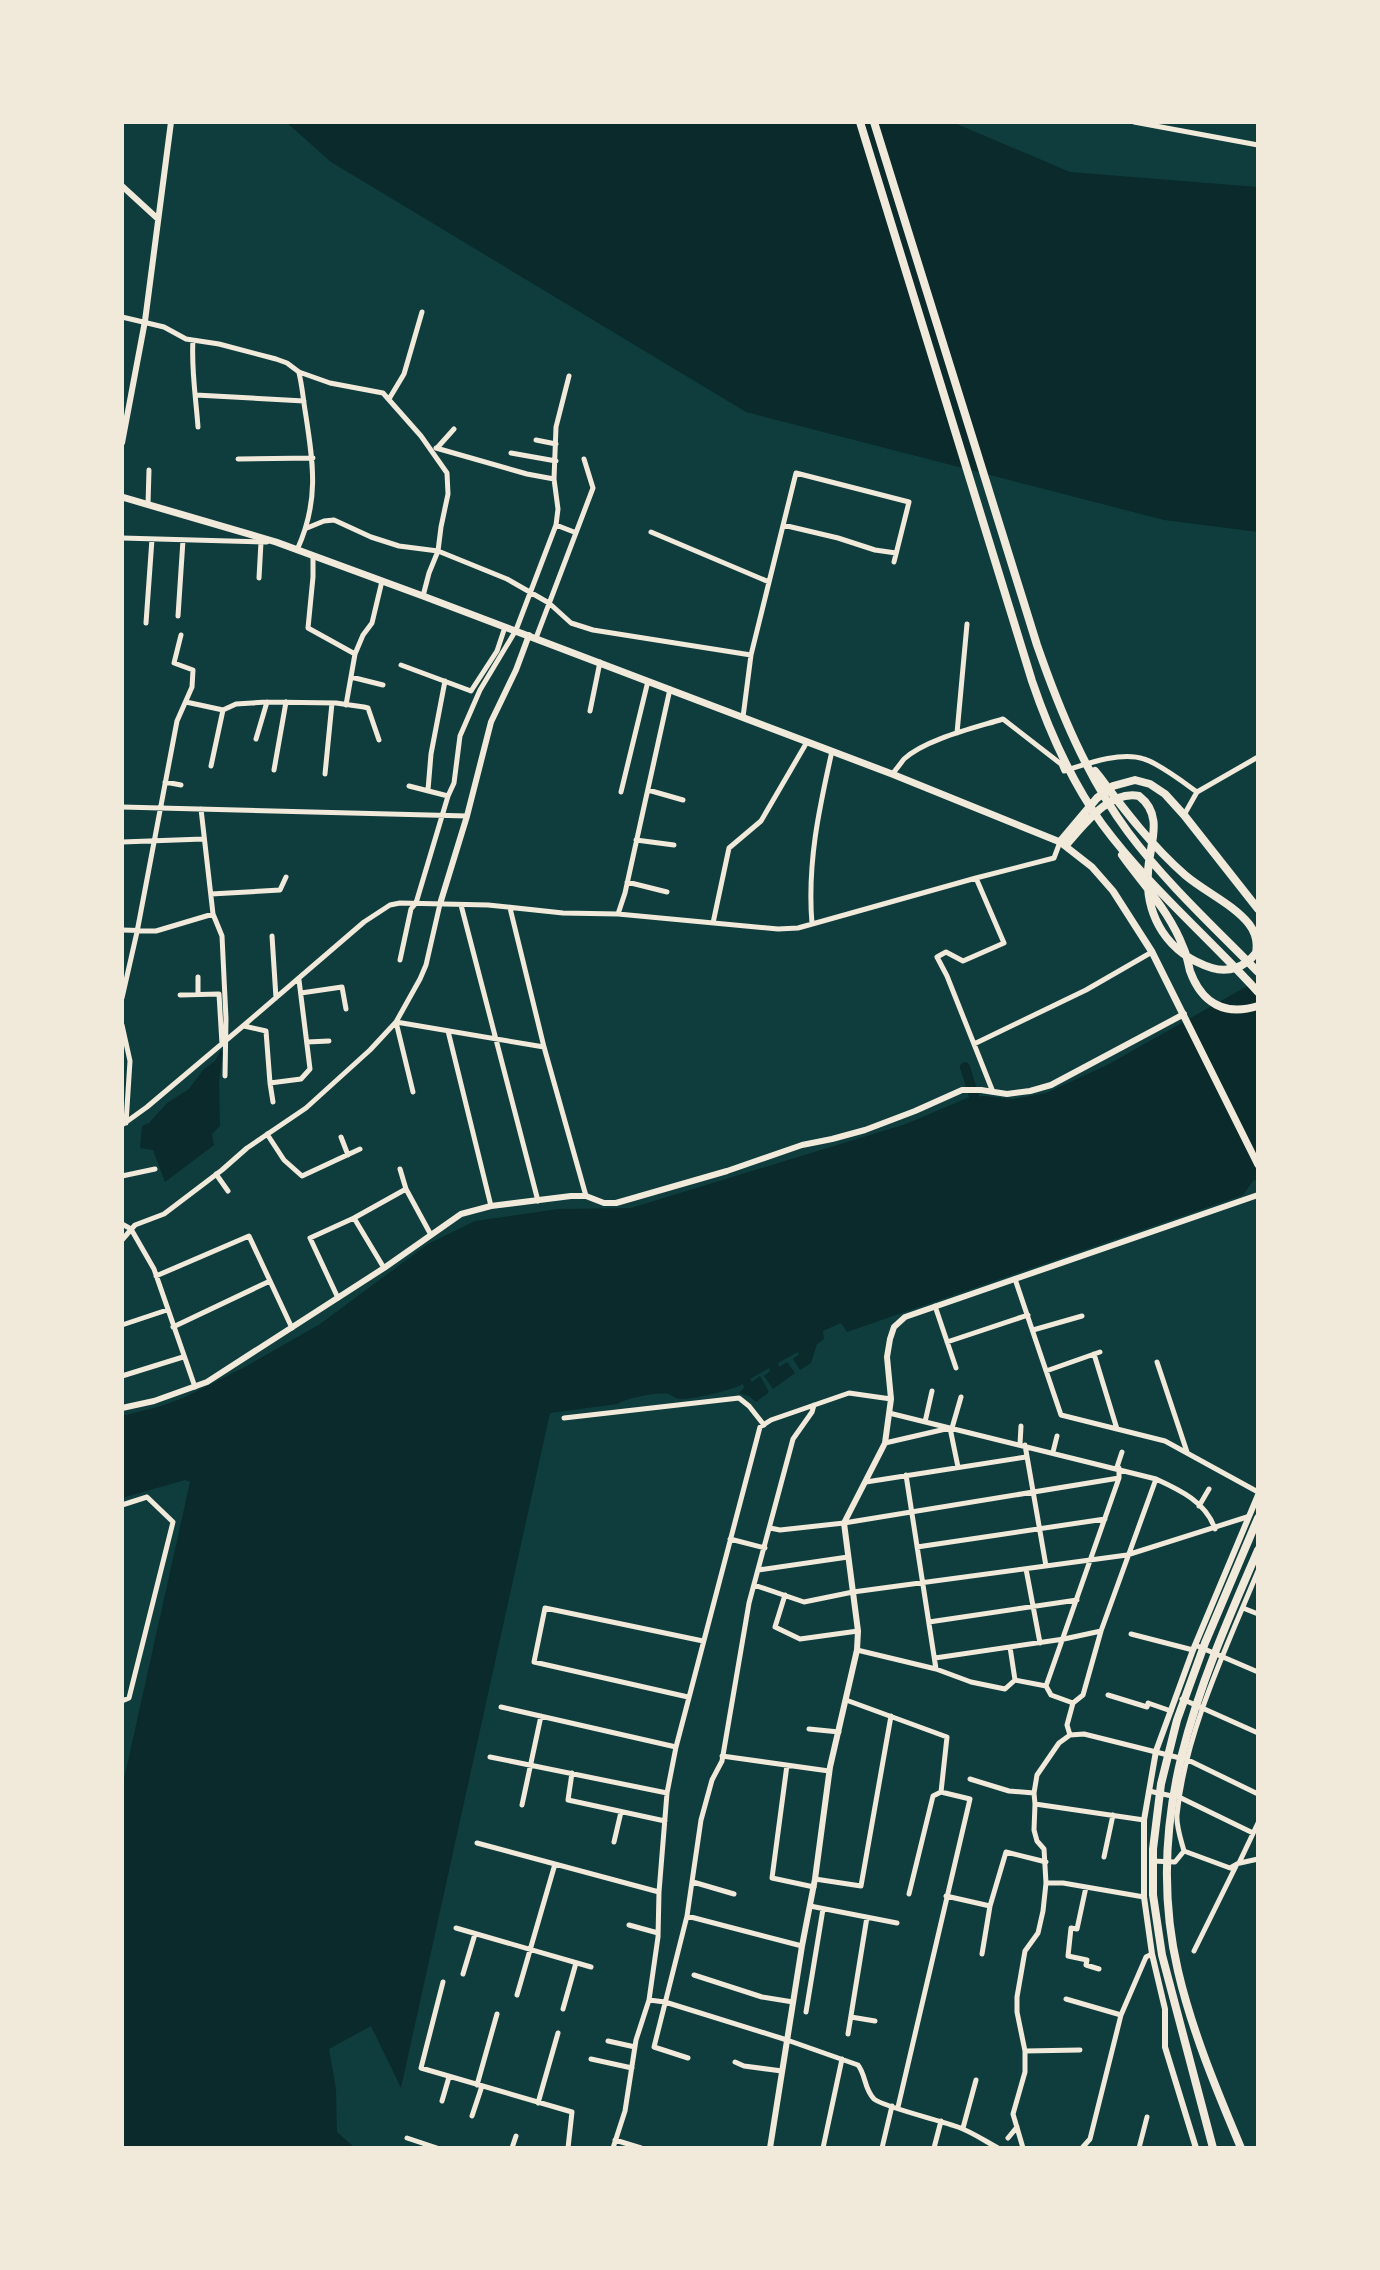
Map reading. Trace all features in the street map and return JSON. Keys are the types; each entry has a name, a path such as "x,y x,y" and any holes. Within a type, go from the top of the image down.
{"main road":[{"path":"860,122 1042,709 1072,774 1102,824 1165,913 1201,992 1227,1009 1237,1011 1258,1006"},
{"path":"874,122 1029,621 1062,715 1088,768 1129,832 1158,868 1258,972"},
{"path":"122,497 276,542 516,630 1063,843 1092,867 1113,891 1152,952 1258,1165"},
{"path":"1062,715 1099,776 1137,826 1185,874 1253,929 1256,953 1233,970 1221,971 1195,961 1175,948 1160,929 1149,897 1148,871 1154,834 1154,817 1145,801 1133,795 1114,800 1063,843"},
{"path":"1063,843 1097,798 1113,786 1135,780 1158,789 1184,815 1258,909"},
{"path":"1102,824 1258,992"},
{"path":"1213,2148 1162,1955 1153,1895 1153,1849 1161,1784 1188,1687 1258,1518"},
{"path":"1241,2148 1190,2012 1178,1971 1168,1905 1166,1853 1178,1764 1189,1725 1217,1646 1258,1550"}],"street":[{"path":"123,437 145,321 171,122"},
{"path":"1134,122 1164,125 1258,145"},
{"path":"122,186 158,219"},
{"path":"389,399 404,374 422,312"},
{"path":"122,317 164,327 186,339 276,359 299,372 330,383 383,393 435,450 447,473 448,494 438,551 423,596"},
{"path":"193,340 198,427"},
{"path":"297,550 307,528 313,484 313,458 299,372"},
{"path":"400,960 411,909 416,903 454,783 460,736 480,690 516,630 556,525 556,427 569,376"},
{"path":"196,395 304,401"},
{"path":"435,450 454,429"},
{"path":"536,440 556,444"},
{"path":"435,450 554,479"},
{"path":"511,453 556,461"},
{"path":"238,459 313,458"},
{"path":"122,1240 135,1225 164,1214 267,1134 306,1108 396,1022 426,965 491,722 549,603 593,488 584,459"},
{"path":"148,504 149,470"},
{"path":"743,717 751,655 796,473 909,502 894,562"},
{"path":"307,528 334,520 399,546 438,551 493,573 549,603 571,623 593,630 751,655"},
{"path":"556,525 574,532"},
{"path":"783,525 896,553"},
{"path":"651,532 769,582"},
{"path":"122,538 276,542"},
{"path":"146,623 152,539"},
{"path":"178,616 183,540"},
{"path":"259,578 261,542"},
{"path":"313,556 308,628 355,654"},
{"path":"346,705 355,654 372,623 382,581"},
{"path":"957,733 967,624"},
{"path":"401,665 471,691 497,651 505,626"},
{"path":"122,998 177,721 192,687 193,670 174,663 181,635"},
{"path":"590,711 600,662"},
{"path":"351,677 383,685"},
{"path":"428,790 431,754 445,681"},
{"path":"621,792 648,681"},
{"path":"618,914 670,689"},
{"path":"186,702 223,710 236,704 267,702 332,703 368,708 379,740"},
{"path":"256,739 267,702"},
{"path":"274,770 286,702"},
{"path":"325,774 332,703"},
{"path":"211,766 223,710"},
{"path":"892,774 905,759 926,746 1003,719 1061,764 1064,771 1100,760 1142,758 1197,792"},
{"path":"713,923 729,848 761,821 807,742"},
{"path":"812,924 811,861 832,751"},
{"path":"1184,815 1197,792 1258,757"},
{"path":"165,782 181,785"},
{"path":"409,786 448,796"},
{"path":"648,790 683,800"},
{"path":"122,807 467,816"},
{"path":"201,809 213,914 222,936 225,1076"},
{"path":"122,842 203,839"},
{"path":"636,840 674,845"},
{"path":"124,1124 379,911 400,903 618,914 778,929 798,928 1054,858 1063,843"},
{"path":"211,894 280,890 286,877"},
{"path":"976,878 1004,943 963,961 946,952 937,957 993,1092"},
{"path":"627,882 667,892"},
{"path":"461,905 538,1201"},
{"path":"510,908 544,1047 586,1196"},
{"path":"122,930 156,931 213,914"},
{"path":"272,936 276,998"},
{"path":"974,1044 1086,990 1152,952"},
{"path":"198,977 198,994"},
{"path":"270,1083 301,1079 310,1069 299,979"},
{"path":"301,993 342,987 346,1009"},
{"path":"180,995 219,994 224,1042"},
{"path":"122,1408 154,1401 207,1382 384,1268 461,1214 491,1206 586,1196 604,1203 616,1203 727,1171 802,1145 865,1130 962,1090 1007,1094 1030,1091 1051,1085 1185,1017"},
{"path":"396,1022 544,1047"},
{"path":"396,1022 413,1092"},
{"path":"122,1025 130,1061 124,1124"},
{"path":"243,1026 266,1031 273,1102"},
{"path":"448,1031 491,1206"},
{"path":"307,1042 329,1041"},
{"path":"267,1134 284,1160 302,1176 360,1149"},
{"path":"341,1137 348,1155"},
{"path":"122,1176 155,1169"},
{"path":"400,1169 406,1189 431,1235"},
{"path":"216,1174 228,1191"},
{"path":"338,1298 310,1238 406,1189"},
{"path":"770,2148 814,1887 829,1771 857,1650 858,1631 844,1523 885,1443 891,1399 887,1357 894,1327 905,1317 935,1306 1258,1195"},
{"path":"354,1218 384,1268"},
{"path":"122,1224 131,1229 156,1276 195,1387"},
{"path":"156,1276 249,1236 292,1328"},
{"path":"1015,1279 1061,1415 1165,1441 1258,1494 1194,1647 1156,1751 1144,1820 1144,1897 1152,1954 1165,2009 1165,2047 1196,2148"},
{"path":"173,1327 270,1281"},
{"path":"935,1306 956,1368"},
{"path":"122,1325 167,1310"},
{"path":"947,1342 1028,1315"},
{"path":"1033,1330 1082,1316"},
{"path":"1046,1371 1097,1353 1117,1429"},
{"path":"122,1376 183,1357"},
{"path":"1157,1362 1187,1452"},
{"path":"925,1422 932,1391"},
{"path":"613,2148 625,2111 635,2047 649,2000 658,1933 667,1793 676,1747 760,1427 849,1393 891,1399"},
{"path":"958,1467 951,1428 961,1397"},
{"path":"564,1418 739,1398 764,1425"},
{"path":"688,2058 654,2047 687,1916 701,1820 712,1780 722,1761 749,1603 793,1439 814,1405"},
{"path":"889,1413 1156,1479 1189,1495 1212,1518 1215,1529"},
{"path":"1021,1426 1046,1566"},
{"path":"885,1443 951,1428"},
{"path":"1053,1452 1057,1436"},
{"path":"1046,1686 1119,1478 1122,1452"},
{"path":"865,1482 1026,1457"},
{"path":"906,1475 936,1669"},
{"path":"770,1528 780,1530 844,1523 1119,1478"},
{"path":"1070,1735 1067,1725 1073,1703 1083,1695 1101,1631 1156,1479"},
{"path":"1199,1506 1209,1489"},
{"path":"122,1505 147,1497 173,1522 129,1698 122,1701"},
{"path":"754,1585 804,1602 853,1592 1127,1555 1247,1517"},
{"path":"917,1547 1105,1519"},
{"path":"730,1539 765,1548"},
{"path":"1232,1554 1258,1563"},
{"path":"758,1570 848,1557"},
{"path":"1026,1569 1040,1643"},
{"path":"1184,1851 1177,1818 1188,1760 1203,1708 1258,1571"},
{"path":"785,1595 775,1627 787,1633 800,1639 858,1631"},
{"path":"929,1622 1077,1600"},
{"path":"688,1697 534,1662 545,1608 703,1641"},
{"path":"1243,1608 1258,1614"},
{"path":"935,1658 1101,1631"},
{"path":"1131,1634 1194,1647 1258,1672"},
{"path":"1010,1647 1015,1680"},
{"path":"857,1650 1005,1689 1015,1680"},
{"path":"1015,1680 1046,1686 1051,1695 1073,1703"},
{"path":"1108,1695 1171,1711"},
{"path":"1176,1697 1258,1733"},
{"path":"846,1700 947,1737 941,1792"},
{"path":"501,1707 676,1747"},
{"path":"522,1805 541,1716"},
{"path":"815,1879 861,1886 891,1716"},
{"path":"809,1729 839,1732"},
{"path":"1023,2148 1013,2114 1025,2072 1017,1997 1025,1951 1038,1933 1046,1883 1044,1849 1037,1841 1034,1830 1037,1775 1059,1743 1070,1735 1084,1734 1188,1760 1258,1794"},
{"path":"722,1756 829,1771"},
{"path":"490,1757 667,1793"},
{"path":"787,1765 772,1878 814,1887"},
{"path":"572,1773 568,1800 665,1821"},
{"path":"970,1779 1009,1791 1034,1793"},
{"path":"1149,1791 1181,1798 1253,1833"},
{"path":"882,2148 895,2107 970,1799 941,1792 933,1796 909,1894"},
{"path":"1035,1804 1144,1820"},
{"path":"614,1842 621,1812"},
{"path":"1104,1857 1113,1815"},
{"path":"1194,1951 1258,1823"},
{"path":"477,1843 659,1892"},
{"path":"1143,1860 1175,1862 1184,1851"},
{"path":"1184,1851 1230,1868 1258,1859"},
{"path":"982,1954 990,1906 1006,1852 1046,1862"},
{"path":"517,1995 555,1864"},
{"path":"692,1882 734,1894"},
{"path":"1046,1883 1063,1883 1144,1897"},
{"path":"1086,1887 1077,1929 1071,1928 1068,1956 1087,1960 1086,1965 1099,1969"},
{"path":"946,1896 990,1906"},
{"path":"810,1906 897,1923"},
{"path":"806,2012 823,1909"},
{"path":"687,1916 802,1946"},
{"path":"848,2034 867,1917"},
{"path":"629,1925 658,1933"},
{"path":"456,1928 591,1967"},
{"path":"463,1974 475,1934"},
{"path":"1082,2148 1090,2139 1121,2015 1146,1957 1152,1954"},
{"path":"563,2009 576,1963"},
{"path":"694,1975 762,1997 793,2002"},
{"path":"443,1982 421,2068 572,2112 571,2147"},
{"path":"1066,1999 1121,2015"},
{"path":"649,2000 665,2002 858,2065 872,2097 882,2104 963,2128 998,2148"},
{"path":"472,2116 497,2014"},
{"path":"851,2017 875,2021"},
{"path":"538,2103 558,2033"},
{"path":"608,2041 635,2047"},
{"path":"1025,2051 1080,2050"},
{"path":"591,2059 632,2068"},
{"path":"823,2148 842,2059"},
{"path":"735,2062 782,2071"},
{"path":"442,2101 449,2077"},
{"path":"963,2128 976,2080"},
{"path":"1139,2148 1147,2117"},
{"path":"934,2148 941,2121"},
{"path":"1008,2138 1017,2127"},
{"path":"512,2148 516,2136"},
{"path":"407,2138 437,2148"},
{"path":"615,2140 641,2148"}],"water":[{"path":"286,122 952,122 1070,172 1258,187 1258,532 1164,520 746,412 331,162"},
{"path":"1258,980 1258,1179 1243,1195 847,1332 841,1323 823,1331 824,1339 817,1344 811,1363 800,1370 793,1359 798,1352 778,1363 779,1367 787,1362 795,1373 773,1389 764,1376 770,1371 769,1368 750,1379 752,1382 760,1376 769,1392 756,1402 739,1393 744,1388 743,1384 694,1398 680,1399 657,1394 617,1404 550,1413 401,2088 371,2026 329,2049 336,2089 337,2132 355,2148 122,2148 122,1788 190,1482 185,1480 122,1498 122,1416 183,1398 245,1367 320,1324 428,1244 475,1221 558,1209 631,1208 906,1124 967,1098 1013,1099 1046,1093 1107,1065"},
{"path":"221,1050 220,1126 212,1134 214,1145 165,1182 153,1150 140,1148 142,1126 149,1123 167,1103 189,1089"}],"waterway":[{"path":"965,1067 974,1096"}]}
